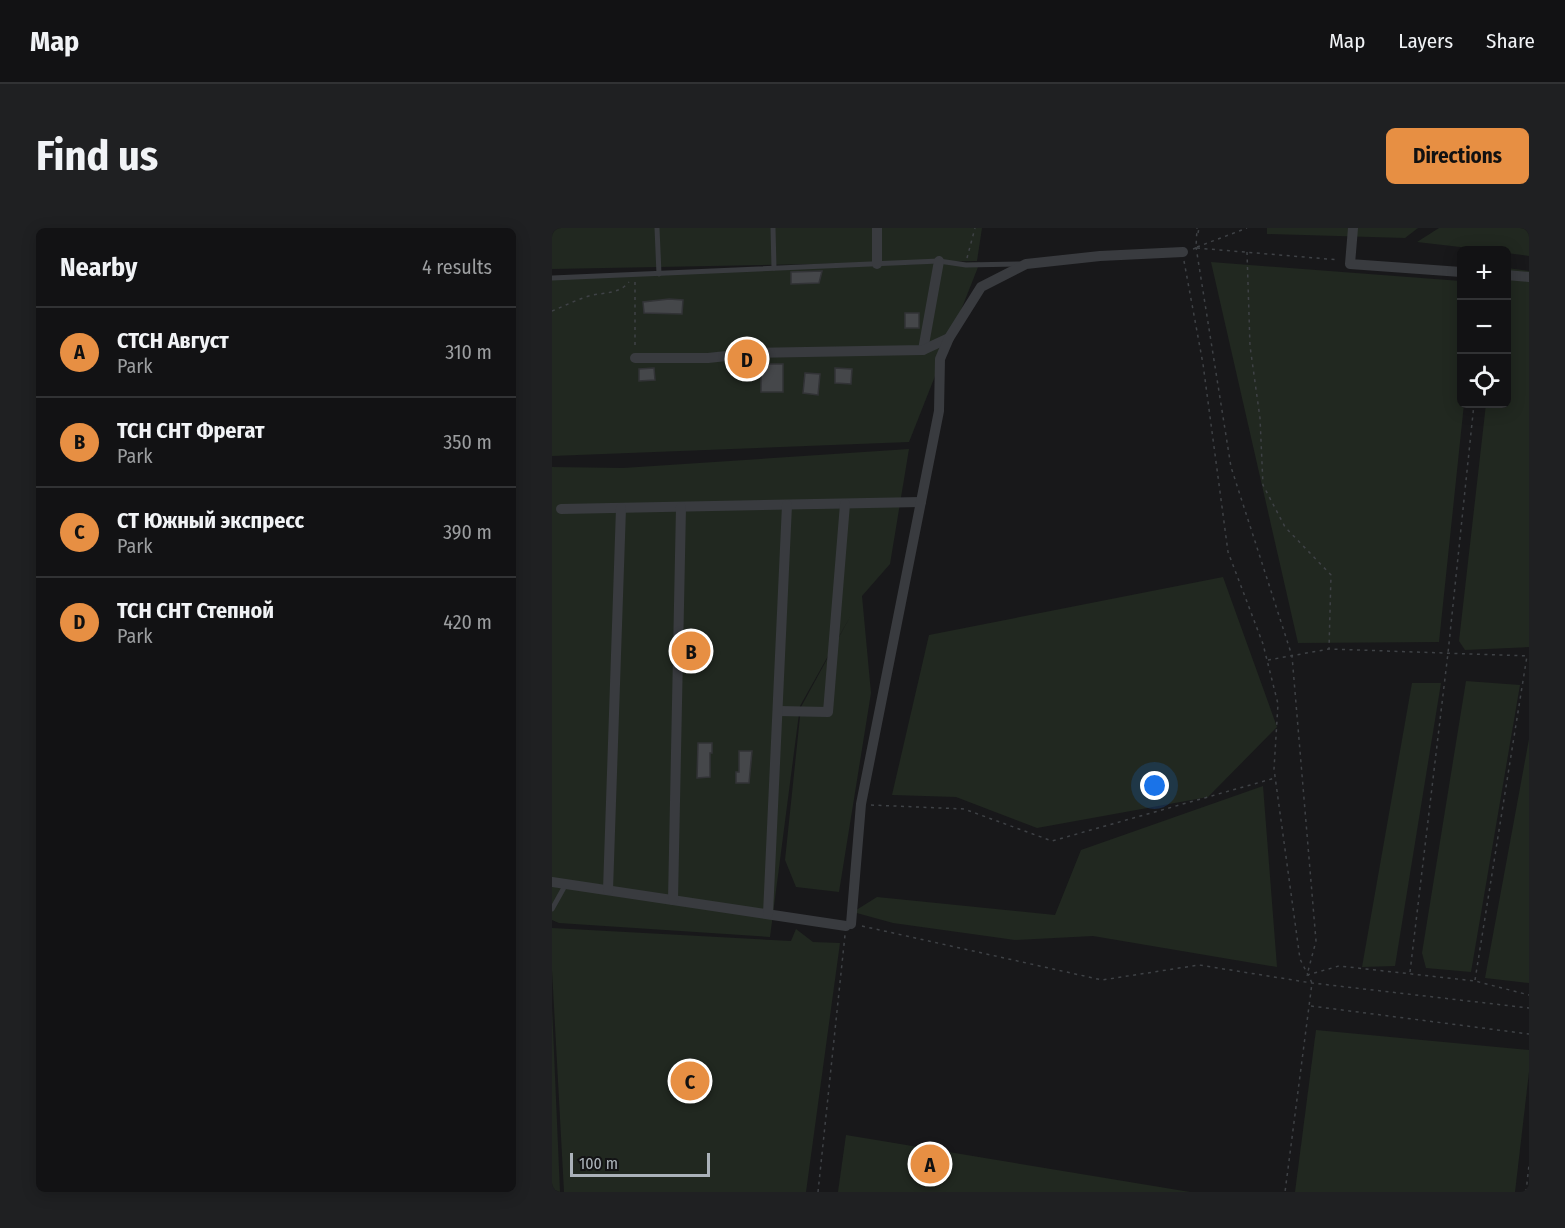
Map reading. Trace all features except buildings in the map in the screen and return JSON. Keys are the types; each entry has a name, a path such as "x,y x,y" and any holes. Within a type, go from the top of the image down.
{"street":[{"path":"877,228 877,264"},
{"path":"1353,228 1350,264 1457,272"},
{"path":"552,882 848,925 861,804 939,411 940,359 949,338 981,287 1026,264 1100,256 1183,252"},
{"path":"923,350 939,261"},
{"path":"1511,275 1529,277"},
{"path":"636,358 708,358 754,353 923,350 949,338"},
{"path":"561,509 921,502"},
{"path":"778,711 828,712 845,504"},
{"path":"768,914 787,505"},
{"path":"673,900 681,507"},
{"path":"608,890 621,508"}],"lane":[{"path":"657,228 659,274"},
{"path":"773,228 774,268"},
{"path":"552,278 939,261 966,265 1026,264"},
{"path":"552,909 566,884"}],"path":[{"path":"966,265 975,228"},
{"path":"1198,228 1196,248 1231,467 1292,656 1316,941 1307,975"},
{"path":"1247,228 1183,252 1203,364 1228,552 1263,644 1278,704 1275,778 1300,959 1312,983 1286,1192"},
{"path":"1196,248 1342,260"},
{"path":"1247,252 1250,346 1260,418 1263,485 1285,527 1331,575 1329,649"},
{"path":"552,311 591,295 601,295 623,289 635,275"},
{"path":"635,275 636,358"},
{"path":"1410,972 1448,653 1474,408"},
{"path":"1267,660 1329,649 1528,656 1475,981"},
{"path":"861,804 964,809 1052,841 1275,778"},
{"path":"818,1192 848,925 1102,981 1198,965 1312,983 1529,1008"},
{"path":"1307,975 1339,966 1410,972 1475,981 1529,995"},
{"path":"1310,1006 1529,1034"},
{"path":"1526,1192 1529,1165"}],"shaded area":[{"path":"552,228 982,228 977,261 552,269"},
{"path":"1267,228 1418,228 1405,238 1267,234"},
{"path":"1439,228 1529,228 1529,256 1511,254 1511,246 1457,247 1417,242"},
{"path":"980,262 909,442 552,456 552,276"},
{"path":"1211,262 1457,281 1457,408 1464,408 1439,642 1298,643"},
{"path":"1511,269 1529,271 1529,647 1465,650 1459,641 1486,408 1511,408"},
{"path":"909,449 890,564 862,596 871,693 839,892 796,887 785,860 801,707 851,615 800,706 770,937 559,923 552,920 552,467 623,468"},
{"path":"1223,577 1277,727 1208,797 1037,828 956,797 892,795 929,635"},
{"path":"1466,681 1520,685 1471,972 1426,968 1422,953"},
{"path":"1412,683 1441,683 1395,966 1362,967"},
{"path":"1529,739 1529,983 1485,978"},
{"path":"1263,786 1277,967 1093,936 1015,940 893,923 853,912 877,897 1055,915 1081,850"},
{"path":"552,928 791,941 796,929 813,942 840,943 806,1192 564,1192 552,970"},
{"path":"552,1006 560,1192 552,1192"},
{"path":"1316,1030 1529,1050 1529,1072 1515,1192 1295,1192"},
{"path":"846,1135 1190,1192 838,1192"}],"place":[{"name":"ТСН СНТ Степной","path":"747,359"},
{"name":"ТСН СНТ Фрегат","path":"691,651"},
{"name":"СТ Южный экспресс","path":"690,1081"},
{"name":"СТСН Август","path":"930,1164"}]}
